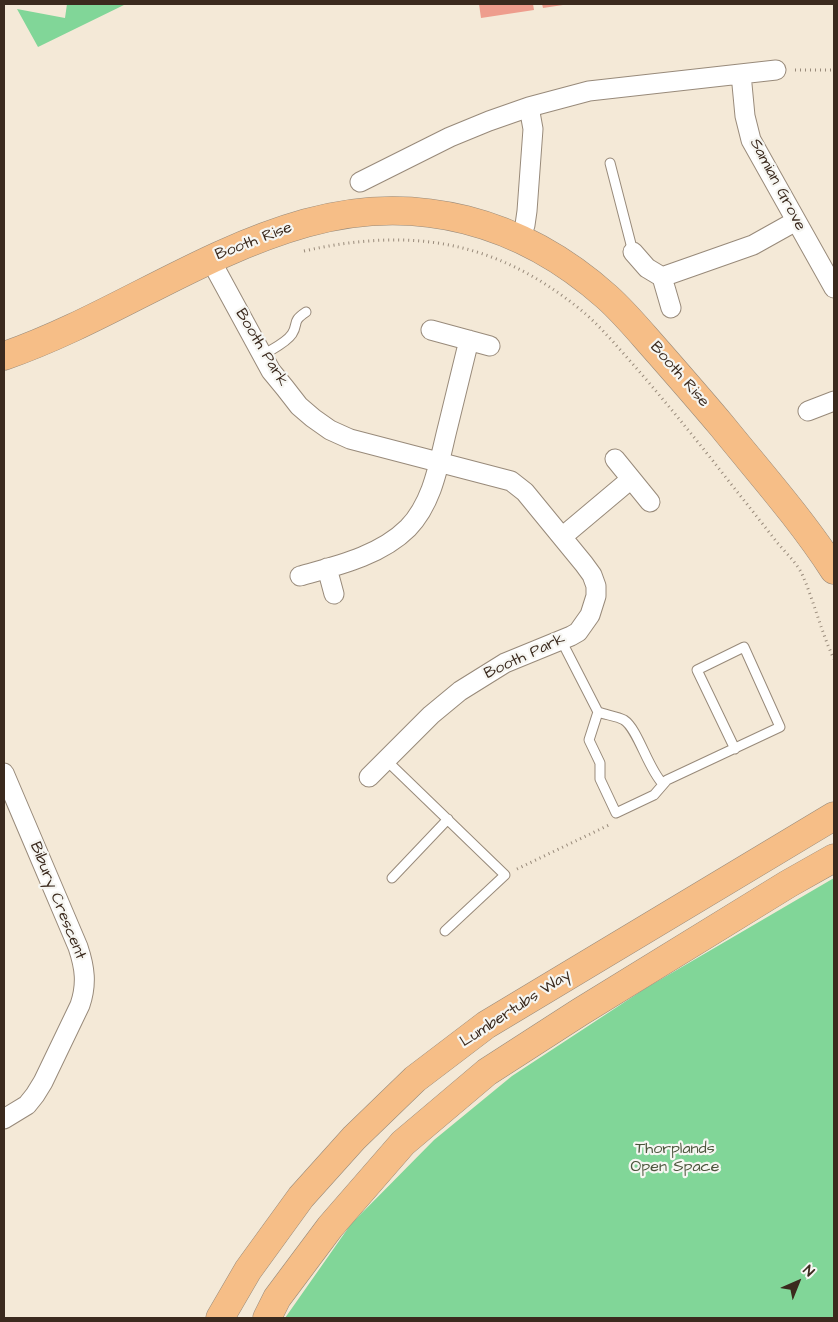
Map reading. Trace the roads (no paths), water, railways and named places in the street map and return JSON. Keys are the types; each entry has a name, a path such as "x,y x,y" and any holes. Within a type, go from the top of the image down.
{"main road":[{"name":"Booth Rise","path":"4,356 78,326 210,259 304,224 335,216 401,210 434,213 468,220 520,238 548,253 569,267 614,305 699,398 824,545 834,570"},
{"name":"Lumbertubs Way","path":"220,1318 248,1270 301,1197 354,1138 416,1079 486,1025 834,816"},
{"path":"267,1318 277,1298 330,1227 403,1143 486,1072 779,889 834,858"}],"street":[{"path":"360,182 450,137 529,107 589,92 776,70"},
{"name":"Samian Grove","path":"741,74 745,116 751,140 834,288"},
{"path":"520,238 525,225 527,211 533,129 529,107"},
{"path":"662,277 753,245 796,221"},
{"path":"633,252 647,268 662,277 671,308"},
{"name":"Booth Park","path":"210,259 271,371 300,406 330,430 356,441 511,481 525,492 584,564 592,575 596,586 596,596 590,615 578,632 506,663 460,691 430,715 369,777"},
{"path":"431,330 490,346"},
{"path":"300,576 377,549 407,529 426,503 439,462 468,340"},
{"path":"808,411 834,401"},
{"path":"615,459 650,502"},
{"path":"562,537 631,479"},
{"path":"327,568 334,594"},
{"name":"Bibury Crescent","path":"4,773 11,812 78,947 86,977 80,1005 43,1082 27,1105 4,1119"}],"lane":[{"path":"610,162 633,252"},
{"path":"263,355 288,338 293,332 294,322 306,312"},
{"path":"561,640 598,712 590,740 600,764 600,779 616,813 654,795 667,780 780,727 744,647 697,670 735,748"},
{"path":"598,712 624,720 631,726 656,777 663,784"},
{"path":"386,760 504,874 445,931"},
{"path":"392,878 448,819"}],"park label":[{"name":"Thorplands Open Space","path":"675,1159"}]}
